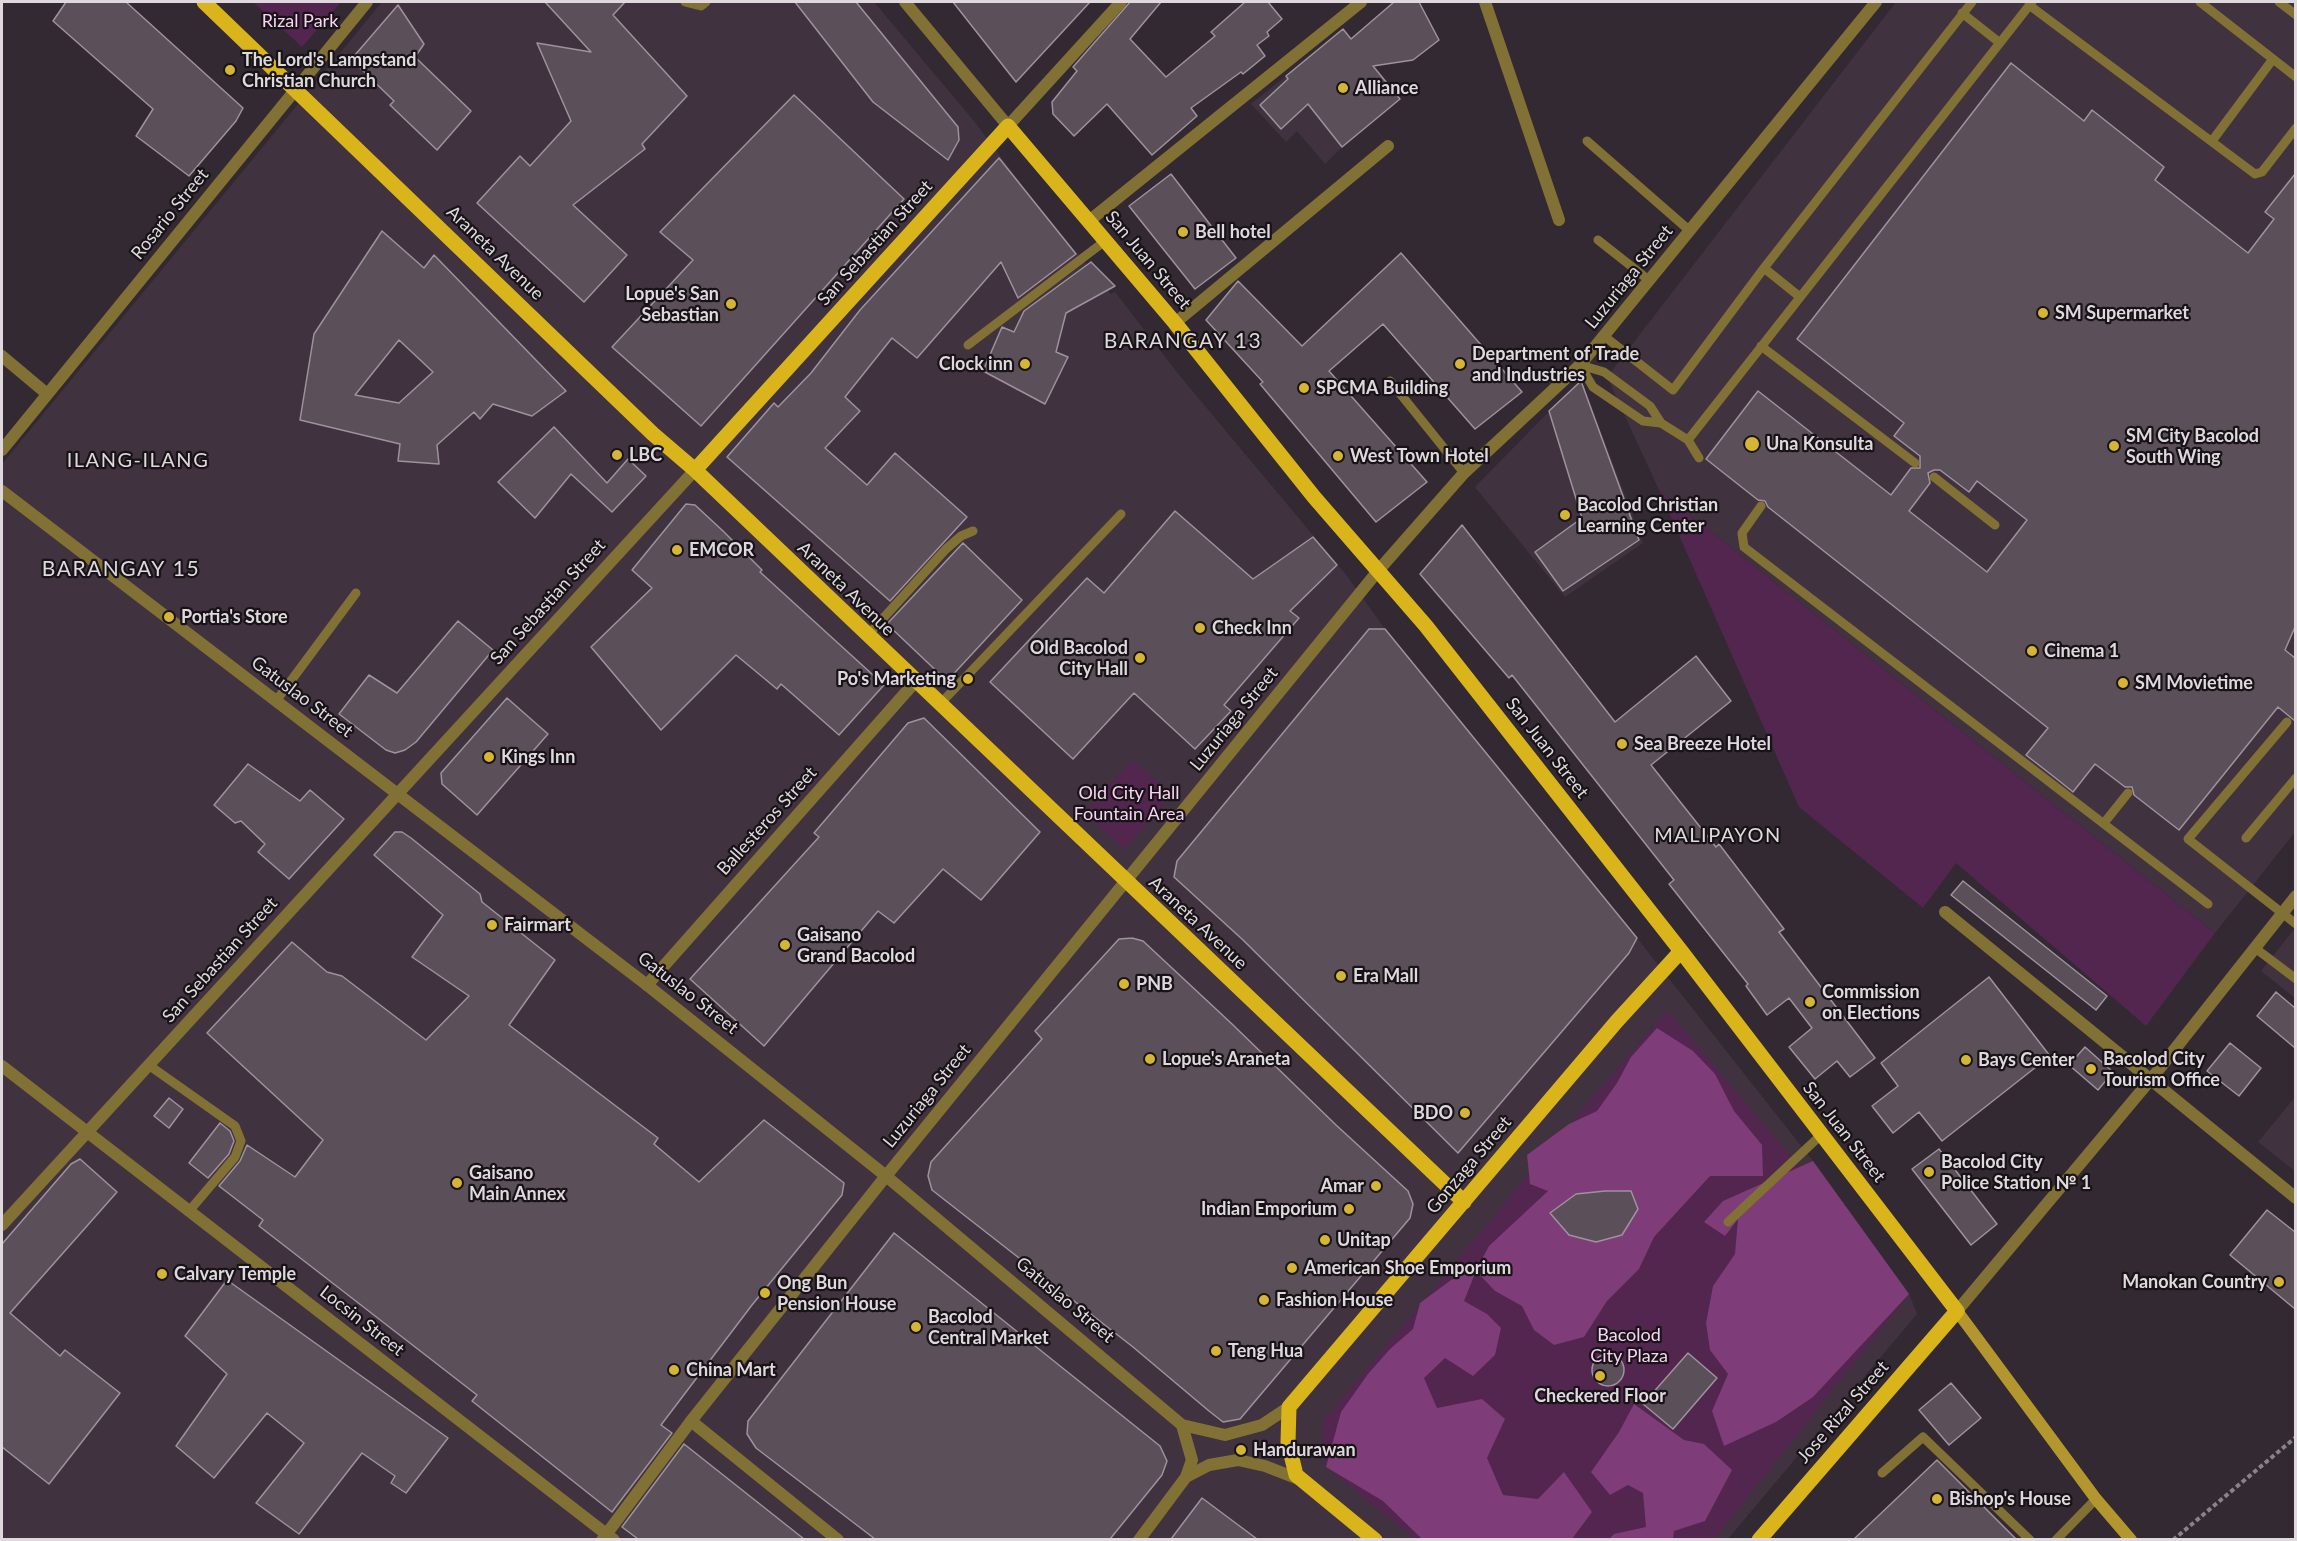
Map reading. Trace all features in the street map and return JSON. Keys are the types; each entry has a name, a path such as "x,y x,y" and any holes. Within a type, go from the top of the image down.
{"main road":[{"name":"Araneta Avenue","path":"204,2 653,434 695,470 915,682 1464,1202"},
{"name":"San Juan Street","path":"1008,126 1175,323 1377,572 1426,626 1681,951 1957,1311 2096,1499 2132,1539"},
{"name":"San Sebastian Street","path":"695,470 1008,126"},
{"name":"Gonzaga Street","path":"1289,1407 1610,1030 1681,951"},
{"name":"Jose Rizal Street","path":"1759,1539 1957,1311"},
{"path":"1289,1407 1288,1442 1296,1474 1375,1539"}],"street":[{"name":"Rosario Street","path":"2,450 46,393 367,2"},
{"name":"San Juan Street","path":"905,2 1008,126"},
{"name":"San Sebastian Street","path":"1008,126 1120,2"},
{"path":"1089,221 1361,2"},
{"path":"1485,2 1559,220"},
{"name":"Luzuriaga Street","path":"607,1537 691,1421 886,1176 1124,880 1377,572 1464,473 1580,365 1876,2"},
{"path":"1175,323 1388,146"},
{"path":"2,356 46,393"},
{"name":"San Sebastian Street","path":"2,1226 695,470"},
{"name":"Gatuslao Street","path":"2,491 647,985 886,1176 1182,1425 1225,1435 1262,1425 1289,1407"},
{"name":"Ballesteros Street","path":"647,985 915,682"},
{"path":"1957,1311 2151,1078 2295,896"},
{"path":"1945,912 2151,1078 2295,1198"},
{"name":"Locsin Street","path":"2,1066 190,1210 607,1537"},
{"path":"691,1421 838,1539"},
{"path":"1139,1539 1186,1477 1192,1460 1182,1425"},
{"path":"1186,1477 1209,1465 1238,1460 1265,1466 1304,1481"}],"lane":[{"path":"685,2 701,6 706,2"},
{"path":"1604,336 1673,390 1764,268 1972,2"},
{"path":"2200,2 2295,77"},
{"path":"2279,2 2295,15"},
{"path":"1688,440 2031,3 2258,174 2295,128"},
{"path":"1962,13 2000,43"},
{"path":"2212,141 2273,59"},
{"path":"1587,141 1690,231"},
{"path":"1598,240 1650,281"},
{"path":"968,345 1106,241"},
{"path":"1764,268 1800,297"},
{"path":"1761,346 1915,463"},
{"path":"1580,365 1593,387 1643,420 1661,423 1688,440 1699,458"},
{"path":"1580,365 1604,372 1650,406 1661,423"},
{"path":"1390,381 1464,473"},
{"path":"1935,477 1995,525"},
{"path":"1761,506 1742,533 1744,547 2208,904"},
{"path":"940,704 1120,514"},
{"path":"867,636 946,549 961,536 973,531"},
{"path":"276,701 356,592"},
{"path":"2287,722 2188,839 2247,883 2295,924"},
{"path":"2246,838 2295,778"},
{"path":"2104,823 2128,793"},
{"path":"2255,948 2295,979"},
{"path":"150,1066 235,1126 242,1141 235,1157 190,1210"},
{"path":"1728,1222 1821,1135"},
{"path":"1882,1473 1923,1437 2030,1539"},
{"path":"2056,1539 2096,1499"}],"path":[{"path":"2173,1539 2295,1437"}],"shaded area":[{"path":"382,2 874,2 974,121 1034,201 1111,294 1115,292 1180,376 1347,576 1385,629 1402,682 1418,671 1637,938 1813,1161 1909,1294 1917,1314 1728,1539 2,1540 2,464"},
{"path":"1896,2 2295,2 2295,832 2215,933 1659,490 1607,377"},
{"path":"1286,76 1342,147 1325,164 1297,131 1286,142 1251,104"},
{"name":"Bacolod Christian Learning Center","path":"1581,379 1643,543 1565,597 1475,487"},
{"path":"2295,928 2295,998 2261,971"},
{"path":"1657,1028 1693,1051 1715,1074 1734,1111 1762,1145 1763,1176 1710,1176 1654,1237 1639,1269 1607,1301 1584,1337 1554,1345 1534,1330 1522,1306 1495,1291 1476,1271 1464,1301 1487,1314 1501,1328 1495,1355 1473,1376 1445,1358 1424,1378 1437,1408 1482,1399 1505,1419 1487,1458 1503,1495 1538,1499 1564,1472 1592,1512 1572,1539 1422,1539 1383,1501 1326,1467 1341,1412 1368,1374 1390,1349 1413,1329 1420,1303 1451,1280 1476,1270 1489,1246 1548,1191 1530,1184 1527,1155 1569,1124 1597,1111 1617,1083 1631,1057"},
{"path":"2295,1097 2295,1171 2258,1142"},
{"path":"1813,1161 1909,1294 1813,1397 1776,1422 1724,1446 1712,1411 1728,1374 1710,1350 1706,1323 1713,1286 1735,1254 1738,1219 1725,1236 1704,1222 1723,1201"},
{"path":"1634,1404 1684,1440 1704,1444 1732,1470 1705,1521 1674,1531 1673,1539 1609,1539 1614,1534 1646,1527 1643,1493 1628,1485 1610,1495 1591,1472 1619,1432"}],"green space":[{"name":"Rizal Park","path":"253,2 341,2 302,47"},
{"path":"1659,490 2215,933 2146,1026 1956,863 1923,908 1799,807"},
{"name":"Old City Hall Fountain Area","path":"1132,760 1172,794 1125,849 1085,814"},
{"name":"Bacolod City Plaza","path":"1667,1010 1908,1295 1714,1539 1415,1539 1326,1467 1322,1429 1324,1420 1529,1174 1527,1155 1572,1122"}],"building":[{"path":"66,2 126,2 243,108 236,121 189,176 136,136 153,109 53,21"},
{"path":"545,2 625,2 613,15 687,96 642,144 645,149 573,205 627,255 584,302 477,203 520,156 530,166 571,121 537,43 591,52"},
{"path":"795,2 856,2 958,127 959,140 948,160 873,102"},
{"path":"953,2 1090,2 1016,82"},
{"path":"1130,2 1161,2 1130,39 1166,77 1215,36 1211,32 1245,2 1268,2 1282,19 1267,32 1269,36 1257,45 1265,56 1243,74 1241,72 1191,108 1197,116 1152,155 1107,104 1074,136 1053,114 1052,102 1077,71 1073,67"},
{"path":"1394,2 1419,2 1439,40 1413,60 1373,66 1400,99 1342,147 1308,104 1281,129 1260,105 1288,79 1286,76 1343,29 1351,39"},
{"path":"398,5 424,44 415,57 471,111 437,150 390,105 394,101 357,65 355,55"},
{"name":"SM City Bacolod South Wing","path":"2011,63 2084,121 2092,110 2164,167 2155,180 2248,253 2274,219 2265,212 2295,174 2295,627 2285,650 2295,658 2295,721 2278,707 2179,830 2134,795 2132,787 2125,787 2095,764 2073,792 2026,755 2048,728 1768,507 1765,501 1758,500 1706,459 1758,391 1891,495 1911,468 1920,468 1920,456 1894,436 1904,423 1797,339","holes":["1940,470 1969,492 1977,481 2027,520 1987,572 1909,511 1930,483 1928,473"]},
{"name":"Lopue's San Sebastian","path":"794,95 904,199 701,426 612,347 693,260 660,232"},
{"path":"999,158 1076,254 1018,298 1001,262 917,358 892,338 845,397 860,411 825,448 867,485 895,453 967,517 890,601 727,457 774,403 778,407 811,373 860,310"},
{"name":"Bell hotel","path":"1171,174 1236,258 1195,289 1129,206"},
{"path":"382,231 424,268 434,255 566,391 532,416 493,404 480,419 474,412 437,445 439,464 398,461 400,444 300,420 314,334","holes":["399,340 433,372 399,403 355,395"]},
{"name":"SPCMA Building","path":"1401,253 1522,392 1475,429 1383,324 1329,371 1427,482 1376,522 1260,384 1263,382 1206,320 1238,281 1302,346"},
{"path":"1091,262 1115,286 1066,313 1056,352 1068,357 1045,404 983,371 1002,327 1014,332 1024,311"},
{"path":"1581,381 1639,540 1563,591 1535,552 1582,518 1549,411"},
{"path":"554,427 607,483 628,459 646,476 612,512 571,474 535,518 498,482"},
{"path":"686,504 695,505 762,570 760,572 884,685 839,735 781,684 777,689 736,655 661,730 591,647 652,588 632,570"},
{"path":"1175,511 1253,579 1313,537 1337,565 1290,611 1299,618 1224,705 1231,711 1195,749 1134,693 1073,759 990,682 1087,578 1104,593"},
{"path":"1462,525 1615,722 1696,656 1731,701 1651,765 1716,847 1719,844 1784,929 1779,932 1875,1058 1850,1077 1837,1061 1815,1079 1789,1047 1812,1028 1789,998 1767,1015 1746,986 1748,984 1669,884 1674,880 1512,675 1509,678 1420,574"},
{"path":"963,543 1022,600 947,681 887,624"},
{"path":"458,621 493,650 416,742 405,750 395,753 386,750 339,714 369,675 397,693"},
{"path":"1369,629 1385,629 1637,938 1629,953 1458,1153 1243,940 1174,877 1177,861"},
{"name":"Kings Inn","path":"507,698 548,734 477,815 442,784 441,773"},
{"path":"924,718 1040,832 981,900 943,869 894,923 878,911 764,1046 690,979 819,837 814,833 908,723"},
{"path":"248,764 300,801 310,790 344,819 289,879 258,852 265,844 241,821 235,823 214,805"},
{"path":"395,832 402,832 411,838 480,894 482,902 555,960 509,1025 658,1138 654,1144 699,1182 764,1120 844,1183 842,1195 752,1305 661,1425 672,1433 612,1512 472,1401 477,1395 259,1226 263,1220 219,1186 240,1161 247,1145 295,1177 323,1140 207,1033 292,942 327,972 342,976 426,1040 469,996 412,957 443,915 374,855"},
{"path":"1963,881 2107,996 2096,1010 1951,895"},
{"path":"1132,938 1143,941 1232,1024 1408,1191 1413,1204 1410,1218 1240,1419 1223,1422 1133,1347 932,1190 928,1176 931,1162 1042,1039 1035,1031 1119,939"},
{"name":"Bays Center","path":"1989,977 2050,1056 1942,1141 1919,1112 1893,1133 1872,1106 1898,1086 1881,1063"},
{"path":"2276,992 2295,1008 2295,1048 2257,1016"},
{"path":"2230,1043 2261,1068 2239,1096 2207,1071"},
{"name":"Bacolod City Tourism Office","path":"2085,1047 2113,1072 2098,1090 2069,1065"},
{"path":"169,1098 183,1109 169,1128 154,1116"},
{"path":"220,1123 230,1131 234,1141 229,1154 208,1178 189,1163"},
{"path":"1939,1149 1997,1224 1971,1245 1912,1169"},
{"path":"80,1159 117,1192 10,1313 60,1356 65,1350 120,1393 49,1484 2,1447 2,1244 71,1164"},
{"path":"1631,1191 1638,1209 1622,1235 1596,1242 1569,1235 1550,1213 1576,1194"},
{"name":"Manokan Country","path":"2267,1210 2295,1232 2295,1309 2230,1255"},
{"name":"Bacolod Central Market","path":"894,1233 1160,1446 1167,1461 1162,1475 1110,1539 875,1539 756,1448 747,1434 748,1421"},
{"path":"227,1280 448,1438 406,1493 391,1483 395,1476 362,1453 299,1534 256,1503 304,1443 267,1413 214,1478 176,1446 227,1374 185,1336"},
{"path":"1688,1353 1717,1378 1673,1429 1643,1404"},
{"path":"1608,1354 1619,1359 1624,1370 1619,1381 1608,1386 1597,1381 1592,1370 1597,1359"},
{"path":"1951,1383 1981,1418 1949,1445 1919,1410"},
{"path":"684,1444 804,1539 638,1539 622,1527"},
{"name":"Bishop's House","path":"1937,1460 2016,1539 1854,1539"},
{"path":"1202,1498 1257,1539 1171,1539"}],"place":[{"name":"The Lord's Lampstand Christian Church","path":"230,70"},
{"name":"Alliance","path":"1343,88"},
{"name":"Bell hotel","path":"1183,232"},
{"name":"Lopue's San Sebastian","path":"731,304"},
{"name":"SM Supermarket","path":"2043,313"},
{"name":"Clock inn","path":"1025,364"},
{"name":"Department of Trade and Industries","path":"1460,364"},
{"name":"SPCMA Building","path":"1304,388"},
{"name":"Una Konsulta","path":"1752,444"},
{"name":"SM City Bacolod South Wing","path":"2114,446"},
{"name":"LBC","path":"617,455"},
{"name":"West Town Hotel","path":"1338,456"},
{"name":"Bacolod Christian Learning Center","path":"1565,515"},
{"name":"EMCOR","path":"677,550"},
{"name":"Portia's Store","path":"169,617"},
{"name":"Check Inn","path":"1200,628"},
{"name":"Cinema 1","path":"2032,651"},
{"name":"Old Bacolod City Hall","path":"1140,658"},
{"name":"Po's Marketing","path":"968,679"},
{"name":"SM Movietime","path":"2123,683"},
{"name":"Sea Breeze Hotel","path":"1622,744"},
{"name":"Kings Inn","path":"489,757"},
{"name":"Fairmart","path":"492,925"},
{"name":"Gaisano Grand Bacolod","path":"785,945"},
{"name":"Era Mall","path":"1341,976"},
{"name":"PNB","path":"1124,984"},
{"name":"Commission on Elections","path":"1810,1002"},
{"name":"Lopue's Araneta","path":"1150,1059"},
{"name":"Bays Center","path":"1966,1060"},
{"name":"Bacolod City Tourism Office","path":"2091,1069"},
{"name":"BDO","path":"1465,1113"},
{"name":"Bacolod City Police Station № 1","path":"1929,1172"},
{"name":"Gaisano Main Annex","path":"457,1183"},
{"name":"Amar","path":"1376,1186"},
{"name":"Indian Emporium","path":"1349,1209"},
{"name":"Unitap","path":"1325,1240"},
{"name":"American Shoe Emporium","path":"1292,1268"},
{"name":"Calvary Temple","path":"162,1274"},
{"name":"Manokan Country","path":"2279,1282"},
{"name":"Ong Bun Pension House","path":"765,1293"},
{"name":"Fashion House","path":"1264,1300"},
{"name":"Bacolod Central Market","path":"916,1327"},
{"name":"Teng Hua","path":"1216,1351"},
{"name":"China Mart","path":"674,1370"},
{"name":"Checkered Floor","path":"1600,1376"},
{"name":"Handurawan","path":"1241,1450"},
{"name":"Bishop's House","path":"1937,1499"}],"district":[{"name":"BARANGAY 13","path":"1183,341"},
{"name":"ILANG-ILANG","path":"138,461"},
{"name":"BARANGAY 15","path":"121,569"},
{"name":"MALIPAYON","path":"1718,836"}]}
